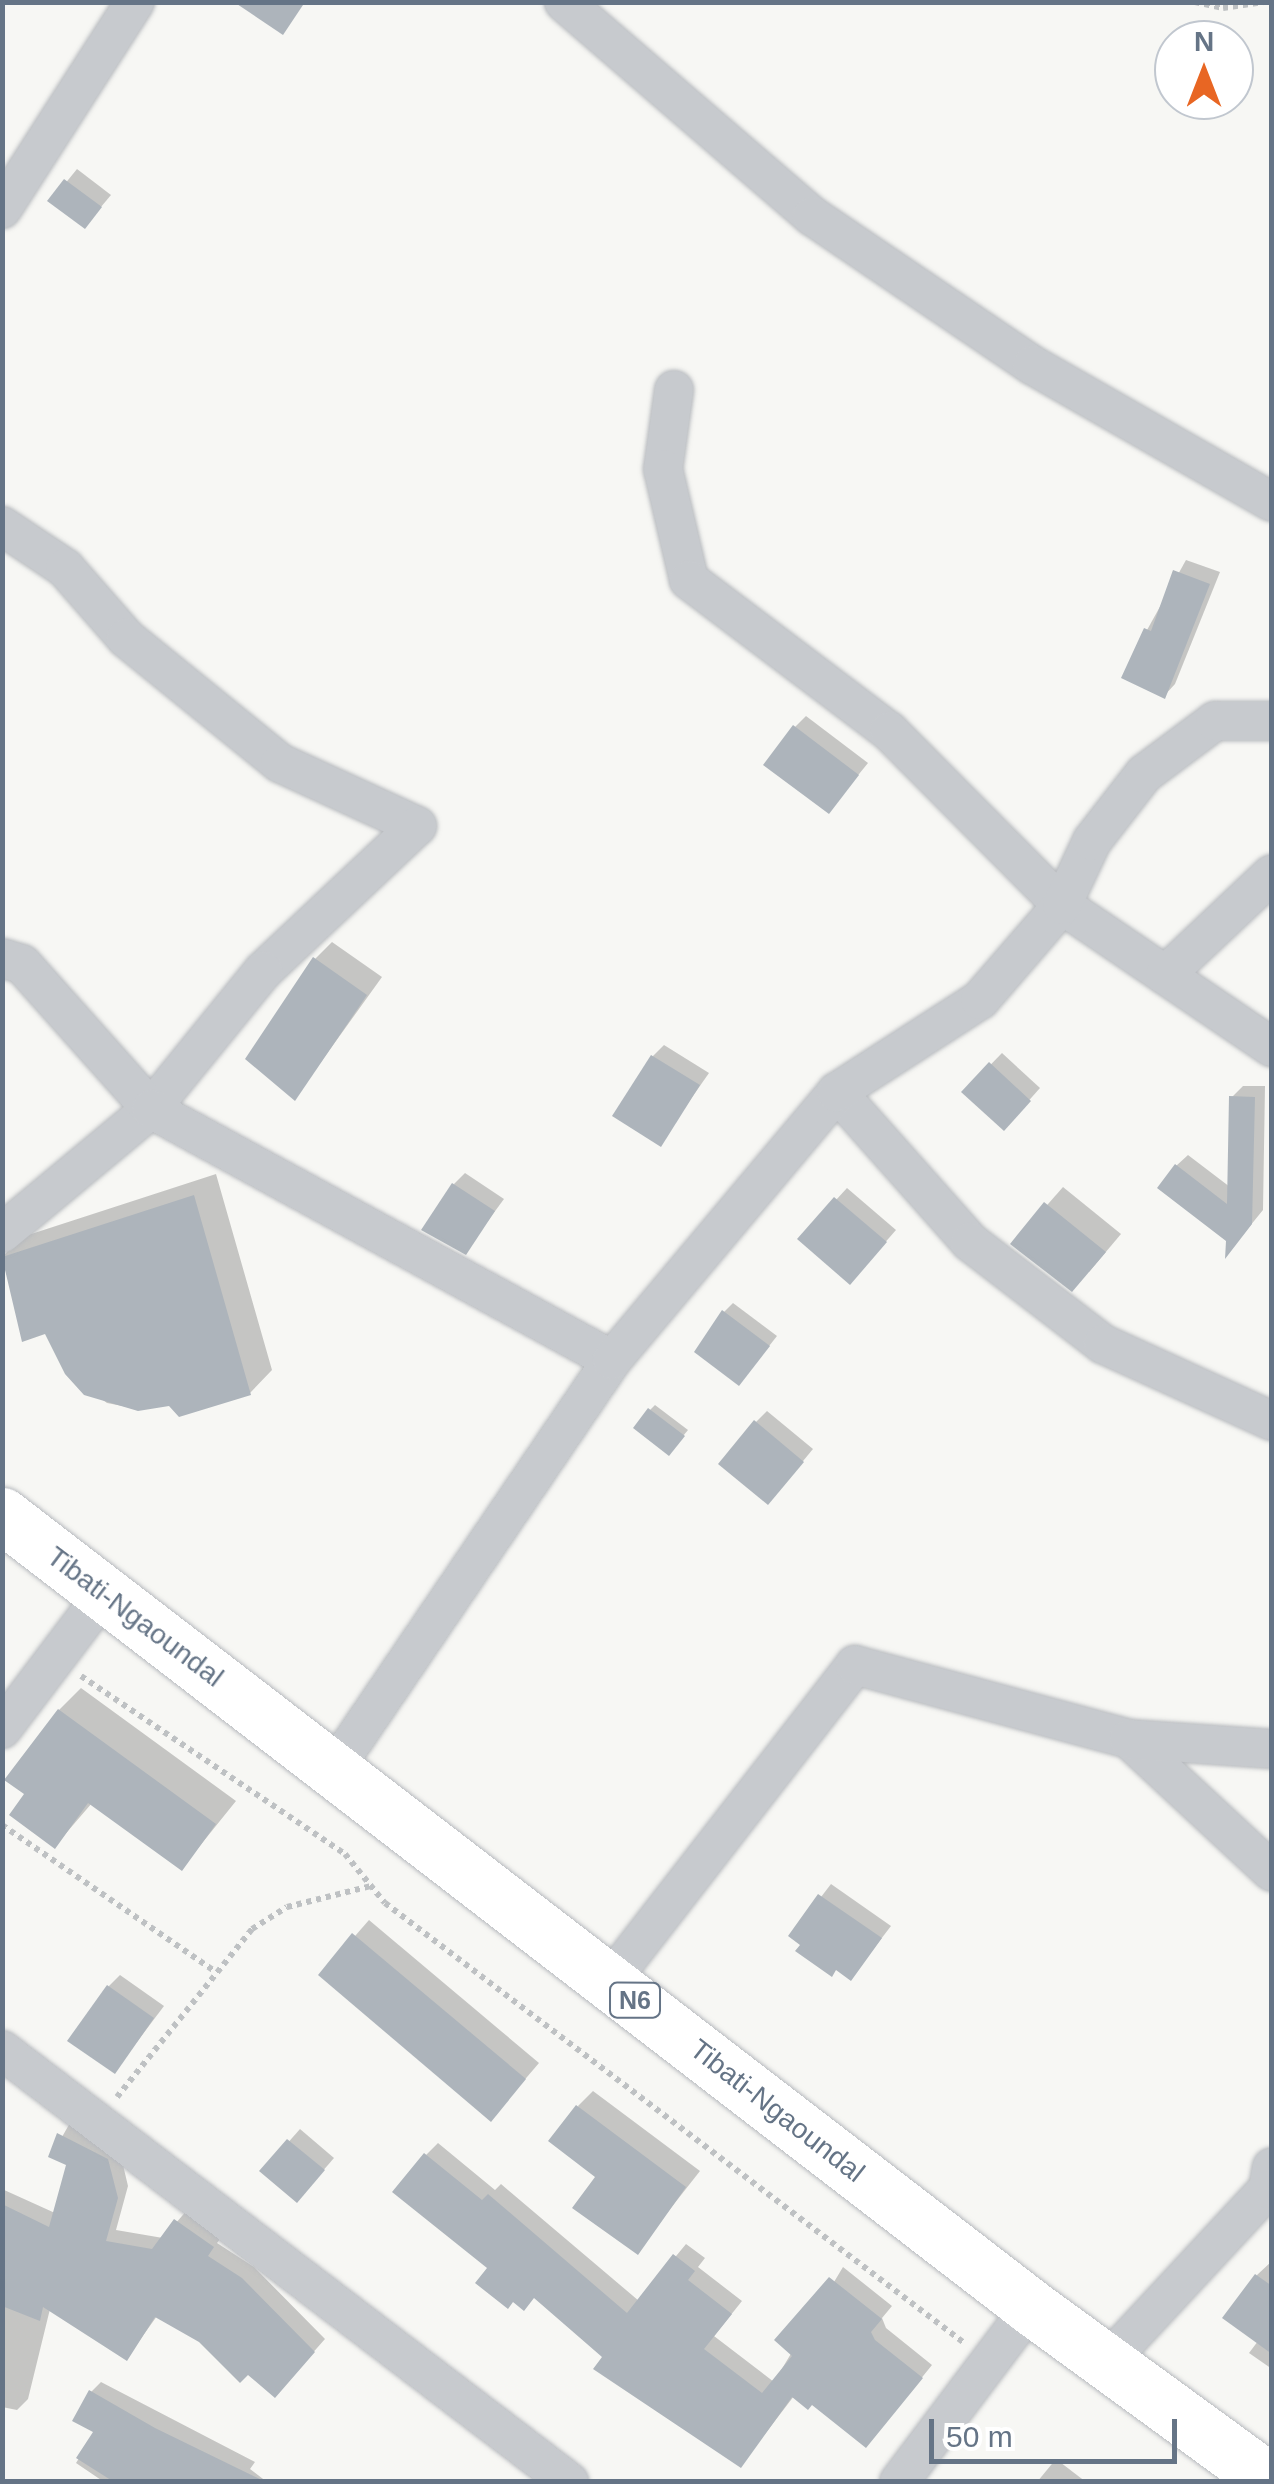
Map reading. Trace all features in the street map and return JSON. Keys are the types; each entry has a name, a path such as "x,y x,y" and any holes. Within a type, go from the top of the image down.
{"highway":[{"name":"Tibati-Ngaoundal","path":"2,1515 1030,2307 1271,2482"}],"street":[{"path":"2,209 135,2"},
{"path":"564,2 812,216 1032,365 1272,502"},
{"path":"674,390 663,468 689,580 889,732 1062,905 1272,1048"},
{"path":"2,526 65,568 126,638 280,763 418,826 263,971 151,1109 2,1234"},
{"path":"334,1769 612,1360 837,1092 980,1000 1062,905 1092,841 1144,774 1215,721 1272,721"},
{"path":"1165,975 1272,874"},
{"path":"2,958 22,964 151,1109 612,1360"},
{"path":"837,1092 970,1242 1088,1333 1272,1421"},
{"path":"2,1729 104,1594"},
{"path":"610,1981 855,1665 1128,1739 1272,1748"},
{"path":"1128,1739 1272,1872"},
{"path":"2,2050 569,2482"},
{"path":"1107,2362 1270,2184"},
{"path":"899,2482 1030,2307"}],"path":[{"path":"1195,2 1223,8 1264,2"},
{"path":"55,1659 271,1800 344,1854 371,1886 646,2107 989,2361"},
{"path":"2,1825 212,1970"},
{"path":"98,2123 212,1970 252,1929 286,1907 371,1886"}],"building":[{"path":"234,2 305,2 283,35"},
{"path":"64,179 102,207 85,229 47,201"},
{"path":"1173,570 1210,584 1165,699 1121,678 1144,628 1151,631"},
{"path":"793,725 859,775 829,814 763,765"},
{"path":"313,957 367,995 295,1101 245,1059"},
{"path":"651,1055 700,1085 661,1147 612,1116"},
{"path":"989,1062 1031,1101 1004,1131 961,1092"},
{"path":"1229,1096 1255,1097 1252,1224 1225,1259 1226,1241 1157,1188 1175,1164 1227,1204"},
{"path":"452,1183 495,1211 466,1255 421,1230"},
{"path":"194,1195 251,1395 179,1417 169,1406 138,1411 84,1395 65,1374 45,1334 22,1342 2,1257"},
{"path":"834,1197 887,1242 850,1285 797,1239"},
{"path":"1044,1202 1106,1252 1072,1292 1010,1244"},
{"path":"722,1310 770,1346 739,1386 694,1352"},
{"path":"648,1408 685,1436 669,1456 633,1428"},
{"path":"754,1420 804,1462 768,1505 718,1464"},
{"path":"58,1709 216,1824 182,1871 88,1803 55,1849 9,1815 24,1794 4,1780"},
{"path":"818,1894 882,1938 851,1981 836,1970 832,1977 795,1951 800,1945 788,1936"},
{"path":"352,1933 526,2079 491,2122 318,1975"},
{"path":"107,1985 154,2018 115,2074 67,2041"},
{"path":"576,2105 686,2187 638,2255 572,2208 595,2177 548,2141"},
{"path":"57,2133 108,2159 118,2198 106,2241 152,2249 174,2219 214,2247 208,2256 242,2278 315,2352 275,2398 248,2375 240,2383 199,2342 155,2317 127,2361 43,2307 40,2321 2,2306 2,2204 49,2227 66,2165 48,2157"},
{"path":"287,2139 325,2170 297,2203 259,2171"},
{"path":"424,2153 482,2200 488,2194 627,2313 673,2254 695,2271 688,2280 732,2314 704,2349 762,2393 792,2356 774,2340 829,2277 882,2319 871,2332 875,2340 923,2378 866,2448 812,2405 808,2410 792,2397 741,2468 593,2369 602,2357 534,2298 524,2311 513,2302 508,2309 475,2283 487,2268 392,2192"},
{"path":"1255,2274 1272,2286 1272,2354 1222,2318"},
{"path":"89,2390 155,2428 266,2482 114,2482 76,2458 93,2432 72,2421"}]}
